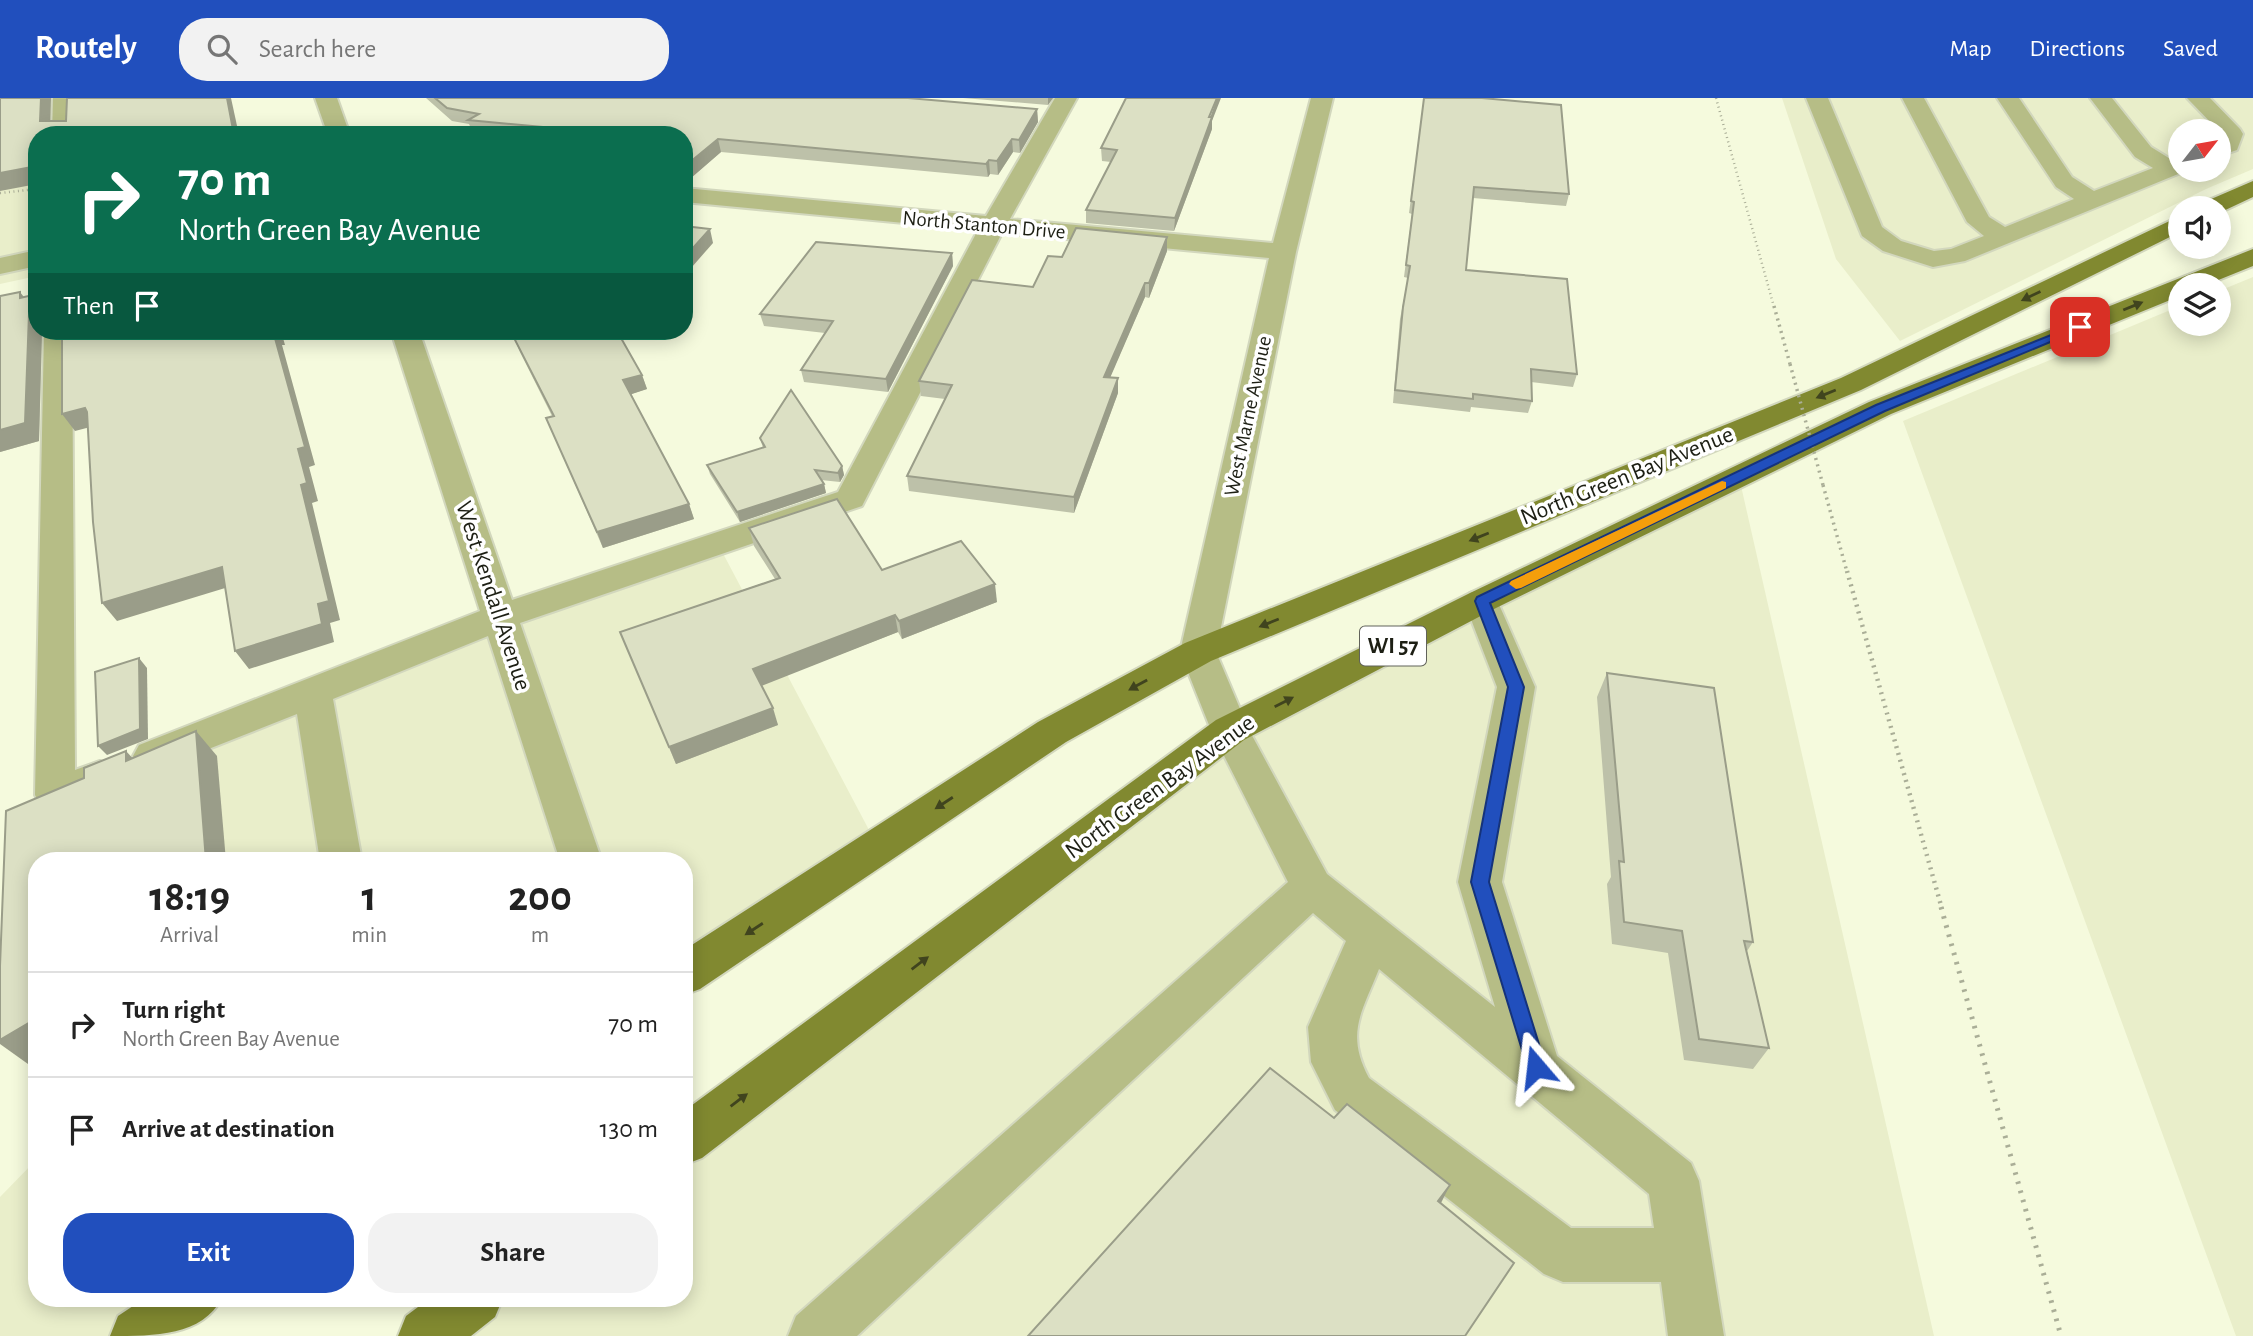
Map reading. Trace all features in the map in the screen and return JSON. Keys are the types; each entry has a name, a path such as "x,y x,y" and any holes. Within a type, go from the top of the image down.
{"main road":[{"path":"2231,198 2253,188"},
{"name":"North Green Bay Avenue","path":"693,969 1052,732 1198,652 1851,384 2168,229"},
{"name":"North Green Bay Avenue","path":"2214,273 2253,257"},
{"name":"North Green Bay Avenue","path":"693,1135 1230,730 1482,601 1880,408 2168,292"},
{"path":"138,1336 182,1307"},
{"path":"426,1336 464,1307"}],"street":[{"path":"63,126 64,98"},
{"path":"326,98 336,126"},
{"name":"West Marne Avenue","path":"1198,652 1283,251 1322,98"},
{"path":"1818,98 1871,230 1892,246 1933,259 1956,256 2168,170"},
{"path":"1913,98 1979,222 2003,237"},
{"path":"2008,98 2064,182 2094,201"},
{"path":"2101,98 2143,152 2168,163"},
{"path":"2197,98 2217,119"},
{"path":"58,340 55,795 500,617 851,499 1051,108"},
{"name":"North Stanton Drive","path":"693,196 1283,251"},
{"path":"0,266 28,260"},
{"name":"West Kendall Avenue","path":"408,340 578,852"},
{"path":"1482,601 1516,687 1480,882 1536,1067"},
{"path":"1198,652 1230,730 1312,887 1674,1181 1696,1336"},
{"path":"313,692 340,852"},
{"path":"816,1336 1312,887"},
{"path":"1371,934 1332,1027 1335,1062 1352,1094 1563,1255 1684,1255"}],"path":[{"path":"1717,98 2061,1336"},
{"path":"0,193 28,191"}],"shaded area":[{"path":"0,98 64,98 63,126 28,126 28,278 0,284"},
{"path":"1782,98 2253,98 2253,169 2231,178 2231,119 2168,119 2168,182 2222,182 2192,196 2168,196 2168,208 1900,341 1836,259"},
{"path":"2253,277 2253,1336 2236,1336 1903,421 2168,311 2168,336 2231,336 2231,286"},
{"path":"1739,477 1934,1336 426,1336 465,1307 693,1307 693,1134 1230,730"},
{"path":"718,544 878,847 693,969 693,852 28,852 28,897 26,831 55,795"},
{"path":"28,1168 28,1307 183,1307 138,1336 0,1336 0,1197"}],"building":[{"path":"0,98 41,98 40,121 66,121 67,98 227,98 232,126 28,126 28,168 0,173"},
{"path":"435,98 908,98 1037,109 1019,140 1012,139 997,161 989,160 986,164 718,139 693,160 693,126 533,126 468,120 479,114 447,108"},
{"path":"1126,98 1217,98 1175,218 1086,210 1117,150 1101,148"},
{"path":"1424,98 1482,98 1561,105 1569,194 1474,187 1466,270 1567,279 1577,374 1531,369 1532,401 1473,394 1473,399 1395,390 1410,266 1406,265 1414,202 1411,201"},
{"path":"693,227 710,229 693,248"},
{"path":"1076,228 1167,237 1149,283 1145,283 1104,377 1118,378 1074,497 907,476 952,385 919,381 972,280 1033,287 1048,256 1062,257"},
{"path":"816,242 952,253 886,379 801,370 833,321 760,314"},
{"path":"20,292 20,298 28,296 28,340 25,423 0,430 0,296"},
{"path":"62,340 275,340 305,447 298,449 307,483 301,485 329,601 318,604 322,624 235,651 222,567 102,603 93,522 87,412 85,408 62,414"},
{"path":"515,340 622,340 642,375 623,380 689,504 597,532 546,418 554,416"},
{"path":"791,390 842,466 838,473 815,470 824,484 737,512 707,465 765,447 760,438"},
{"path":"837,499 882,570 961,541 995,584 899,621 895,615 753,669 773,708 669,747 620,632 780,578 749,528"},
{"path":"139,658 140,729 98,746 95,672"},
{"path":"1607,673 1714,688 1753,942 1744,941 1769,1048 1699,1039 1682,931 1624,922 1619,861 1624,862"},
{"path":"196,731 205,852 28,852 28,1023 0,1040 6,811 84,778 84,768 126,751 126,761"},
{"path":"1270,1068 1334,1118 1347,1104 1450,1185 1438,1201 1514,1263 1465,1336 1028,1336"}],"slow traffic":[{"path":"1516,584 1722,485"}],"route":[{"path":"1536,1067 1480,882 1516,687 1482,601 1880,408 2080,327"}]}
